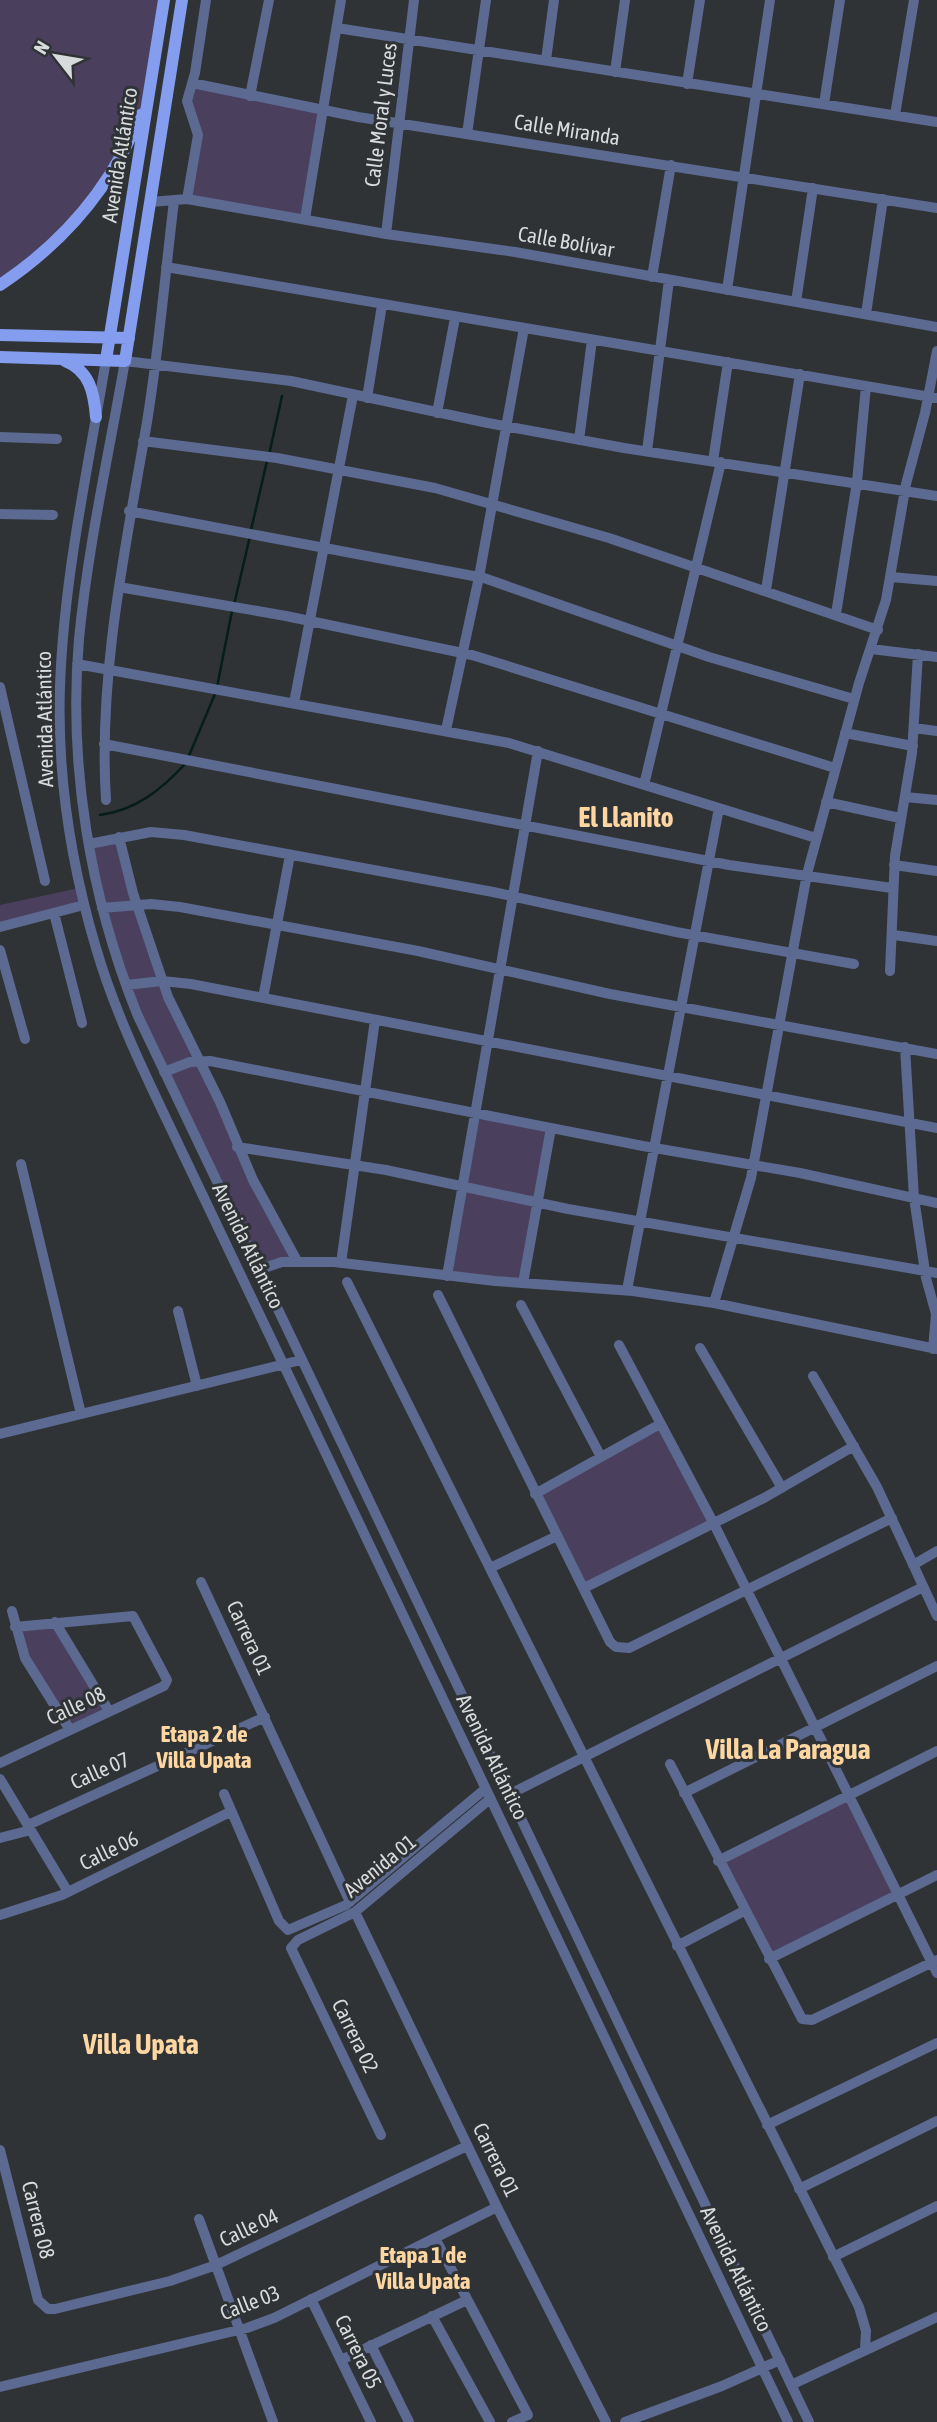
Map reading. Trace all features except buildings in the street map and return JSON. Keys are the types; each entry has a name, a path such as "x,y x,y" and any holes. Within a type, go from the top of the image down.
{"main road":[{"name":"Avenida Atlántico","path":"106,360 164,0"},
{"name":"Avenida Atlántico","path":"125,361 182,0"},
{"path":"0,285 60,239 94,198 123,153 151,82"},
{"path":"0,335 129,338"},
{"path":"0,357 125,361"},
{"path":"58,358 77,368 89,382 96,417"}],"street":[{"path":"187,199 198,135 188,107 206,0"},
{"path":"250,96 269,0"},
{"path":"305,219 341,0"},
{"name":"Calle Moral y Luces","path":"386,234 414,0"},
{"path":"467,134 486,0"},
{"path":"546,60 554,0"},
{"path":"615,72 625,0"},
{"path":"687,84 700,0"},
{"path":"727,290 770,0"},
{"path":"824,104 840,0"},
{"path":"895,115 914,0"},
{"path":"337,28 937,122"},
{"name":"Calle Miranda","path":"192,83 399,123 937,208"},
{"path":"652,277 671,165"},
{"path":"796,302 813,188"},
{"name":"Calle Bolívar","path":"150,202 187,199 386,234 515,252 937,327"},
{"path":"866,314 883,199"},
{"path":"106,800 104,744 119,587 129,511 156,363 174,201"},
{"path":"166,267 933,397"},
{"path":"647,451 669,281"},
{"path":"367,397 382,305"},
{"path":"437,413 455,318"},
{"path":"446,730 479,577 524,328"},
{"path":"579,440 592,340"},
{"path":"714,1303 754,1165 806,877 854,699 878,630 891,577 905,491 933,397 937,351"},
{"name":"Avenida Atlántico","path":"106,360 68,591 60,686 66,806 84,905 103,971 125,1030 788,2422"},
{"path":"125,361 290,381 579,440 937,496"},
{"name":"Avenida Atlántico","path":"125,361 88,570 78,664 78,742 89,844 102,908 126,985 258,1270 809,2422"},
{"path":"644,785 698,568 717,461 728,362"},
{"path":"766,590 787,472 800,374"},
{"path":"836,614 857,482 866,386"},
{"path":"294,703 353,394"},
{"path":"0,437 57,439"},
{"path":"143,441 259,455 435,488 698,568 878,630"},
{"path":"129,511 479,577 677,646 854,699"},
{"path":"0,514 53,515"},
{"path":"891,577 937,581"},
{"path":"119,587 310,621 464,653 835,768"},
{"path":"871,649 937,657"},
{"path":"890,971 894,935 894,865 913,746 918,654"},
{"path":"78,664 446,730 538,751 816,838"},
{"path":"0,687 45,881"},
{"path":"914,728 937,731"},
{"path":"845,733 913,746"},
{"path":"104,744 708,861 892,888"},
{"path":"447,1276 538,751"},
{"path":"905,797 937,800"},
{"path":"826,802 900,818"},
{"path":"627,1290 719,808"},
{"path":"89,844 165,832 513,896 694,935 854,964"},
{"path":"120,837 137,905 162,981 237,1147 297,1261"},
{"path":"263,998 290,855"},
{"path":"894,865 937,871"},
{"path":"0,927 84,905"},
{"path":"102,908 165,905 937,1054"},
{"path":"54,913 82,1023"},
{"path":"894,935 937,941"},
{"path":"0,950 25,1039"},
{"path":"126,985 162,981 263,998 937,1128"},
{"path":"341,1263 375,1020"},
{"path":"258,1270 274,1264 297,1261 341,1263 447,1276 627,1290 714,1303 935,1349 936,1314 925,1270 914,1198 905,1047"},
{"path":"164,1072 200,1061 754,1165 937,1203"},
{"path":"523,1283 551,1128"},
{"path":"237,1147 353,1165 463,1185 536,1202 937,1273"},
{"path":"20,1164 81,1414"},
{"path":"347,1282 859,2307 866,2331 866,2348"},
{"path":"438,1295 610,1642 624,1649 892,1518"},
{"path":"521,1305 601,1457"},
{"path":"178,1311 197,1387"},
{"path":"619,1345 714,1524 848,1795 934,1961 937,1973"},
{"path":"700,1348 782,1488"},
{"path":"0,1434 301,1360"},
{"path":"813,1376 892,1518 937,1616"},
{"path":"535,1494 660,1424"},
{"path":"584,1588 714,1524 854,1447"},
{"path":"490,1568 557,1536"},
{"path":"913,1566 937,1551"},
{"name":"Carrera 01","path":"201,1582 467,2146 606,2422"},
{"path":"508,1795 923,1587"},
{"path":"12,1611 25,1658 70,1730"},
{"name":"Calle 08","path":"0,1763 164,1686 167,1680 134,1616 55,1622"},
{"path":"15,1627 55,1622 109,1712"},
{"path":"684,1793 937,1666"},
{"name":"Calle 07","path":"0,1838 29,1828 265,1717"},
{"path":"718,1861 937,1751"},
{"path":"670,1764 769,1959 798,2013 807,2021 934,1961"},
{"path":"0,1779 68,1892"},
{"name":"Avenida 01","path":"230,1812 281,1926 292,1930 353,1907 485,1789"},
{"path":"224,1794 230,1812"},
{"name":"Avenida 01","path":"293,1954 292,1948 298,1940 353,1907 490,1799"},
{"name":"Calle 06","path":"0,1915 26,1909 68,1892 230,1812"},
{"path":"769,1959 937,1875"},
{"path":"677,1947 744,1911"},
{"name":"Carrera 02","path":"293,1954 382,2135"},
{"path":"767,2125 937,2043"},
{"path":"799,2189 937,2121"},
{"name":"Calle 04","path":"38,2300 48,2309 55,2309 170,2281 216,2265 467,2146"},
{"name":"Carrera 08","path":"0,2150 38,2300"},
{"path":"833,2257 937,2206"},
{"name":"Calle 03","path":"0,2387 242,2329 311,2299 497,2207"},
{"path":"199,2219 242,2329 273,2422"},
{"path":"435,2238 528,2415 512,2422"},
{"name":"Carrera 05","path":"311,2299 371,2422"},
{"path":"341,2360 467,2300"},
{"path":"432,2316 490,2422"},
{"path":"791,2385 937,2317"},
{"path":"371,2346 409,2422"},
{"path":"625,2422 780,2360"}],"shaded area":[{"path":"0,0 164,0 141,112 94,198 0,285"},
{"path":"192,83 324,110 305,219 187,199 198,135 190,112"},
{"path":"119,837 158,972 297,1261 258,1270 137,1014 89,844"},
{"path":"79,888 84,905 0,927 0,905"},
{"path":"476,1113 551,1128 523,1283 447,1276"},
{"path":"660,1424 714,1524 584,1588 535,1494"},
{"path":"55,1622 109,1711 70,1730 32,1671 15,1627"},
{"path":"848,1795 897,1894 769,1959 718,1861"}],"waterway":[{"path":"269,455 282,396"},
{"path":"251,530 267,461"},
{"path":"234,605 250,536"},
{"path":"217,687 232,611"},
{"path":"188,758 215,694"},
{"path":"100,815 136,804 167,782 185,764"}],"district":[{"name":"El Llanito","path":"626,817"},
{"name":"Etapa 2 de Villa Upata","path":"204,1747"},
{"name":"Villa La Paragua","path":"788,1749"},
{"name":"Villa Upata","path":"141,2044"},
{"name":"Etapa 1 de Villa Upata","path":"423,2268"}]}
